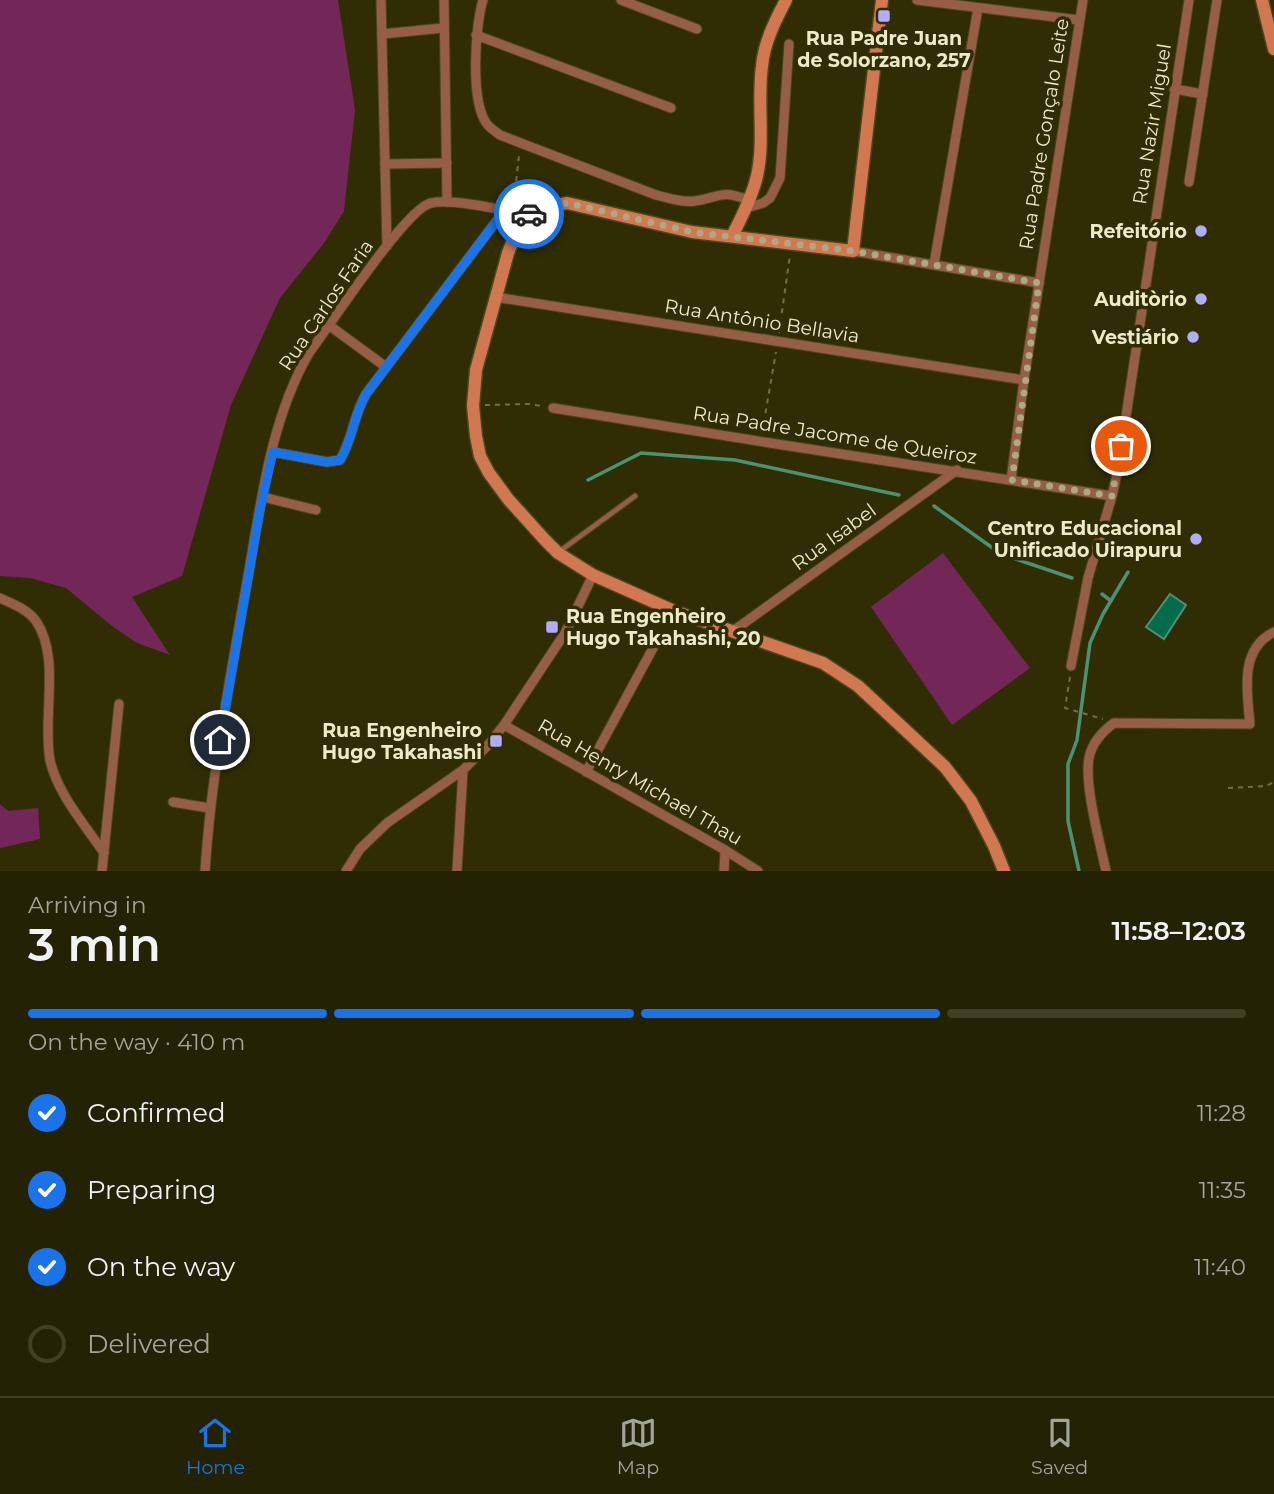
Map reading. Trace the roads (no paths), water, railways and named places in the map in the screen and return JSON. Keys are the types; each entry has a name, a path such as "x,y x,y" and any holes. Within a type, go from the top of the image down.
{"main road":[{"path":"732,236 748,204 759,162 762,66 773,25 786,0"},
{"path":"882,0 853,251 692,232 568,203 538,209 527,215 517,230 495,297 476,370 473,406 476,436 480,456 489,473 517,510 558,553 593,575 674,611 823,663 858,685 946,767 971,801 1004,871"},
{"path":"1262,0 1274,48"}],"street":[{"path":"382,0 387,246"},
{"path":"444,0 447,202"},
{"path":"483,0 476,35 477,86 487,124 500,135 678,201 696,201 722,193 735,195 748,204 763,204 769,198 780,178 789,44"},
{"path":"621,0 697,29"},
{"path":"917,0 1079,20"},
{"name":"Rua Padre Gonçalo Leite","path":"1012,480 1024,380 1083,0"},
{"name":"Rua Nazir Miguel","path":"1072,666 1088,578 1112,496 1189,0"},
{"path":"1189,182 1217,0"},
{"path":"934,264 978,8"},
{"path":"382,34 443,28"},
{"path":"476,35 671,108"},
{"path":"1174,89 1203,94"},
{"path":"384,164 447,163"},
{"name":"Rua Carlos Faria","path":"205,871 209,808 263,497 289,391 309,353 416,211 432,202 447,202 527,215"},
{"path":"273,452 327,462 340,460 360,403 508,212"},
{"path":"853,251 1039,283"},
{"name":"Rua Antônio Bellavia","path":"495,297 1024,380"},
{"path":"330,326 386,367"},
{"name":"Rua Padre Jacome de Queiroz","path":"553,408 760,443 957,470 1112,496"},
{"name":"Rua Isabel","path":"733,631 957,470"},
{"path":"263,497 316,510"},
{"path":"346,871 360,849 387,823 463,771 488,745 565,633 593,575"},
{"path":"0,598 20,607 35,620 45,638 48,659 47,724 50,761 59,784 104,853"},
{"path":"1106,871 1089,775 1089,757 1094,744 1105,729 1114,723 1250,724 1249,662 1252,651 1266,636 1274,632"},
{"path":"586,772 659,637"},
{"path":"102,871 119,704"},
{"name":"Rua Henry Michael Thau","path":"504,725 758,871"},
{"path":"457,871 463,771"},
{"path":"173,802 209,808"},
{"path":"724,871 725,850"}],"lane":[{"path":"558,553 635,496"}],"waterway":[{"path":"588,480 641,453 735,460 899,495"},
{"path":"934,506 1001,554 1072,578"},
{"path":"1079,871 1068,821 1068,764 1077,740 1090,643 1103,614 1128,572"},
{"path":"1102,594 1111,601"}],"place":[{"name":"Rua Padre Juan de Solorzano, 257","path":"884,16"},
{"name":"Refeitório","path":"1201,231"},
{"name":"Auditòrio","path":"1201,299"},
{"name":"Vestiário","path":"1193,337"},
{"name":"Centro Educacional Unificado Uirapuru","path":"1196,539"},
{"name":"Rua Engenheiro Hugo Takahashi, 20","path":"552,627"},
{"name":"Rua Engenheiro Hugo Takahashi","path":"496,741"}]}
